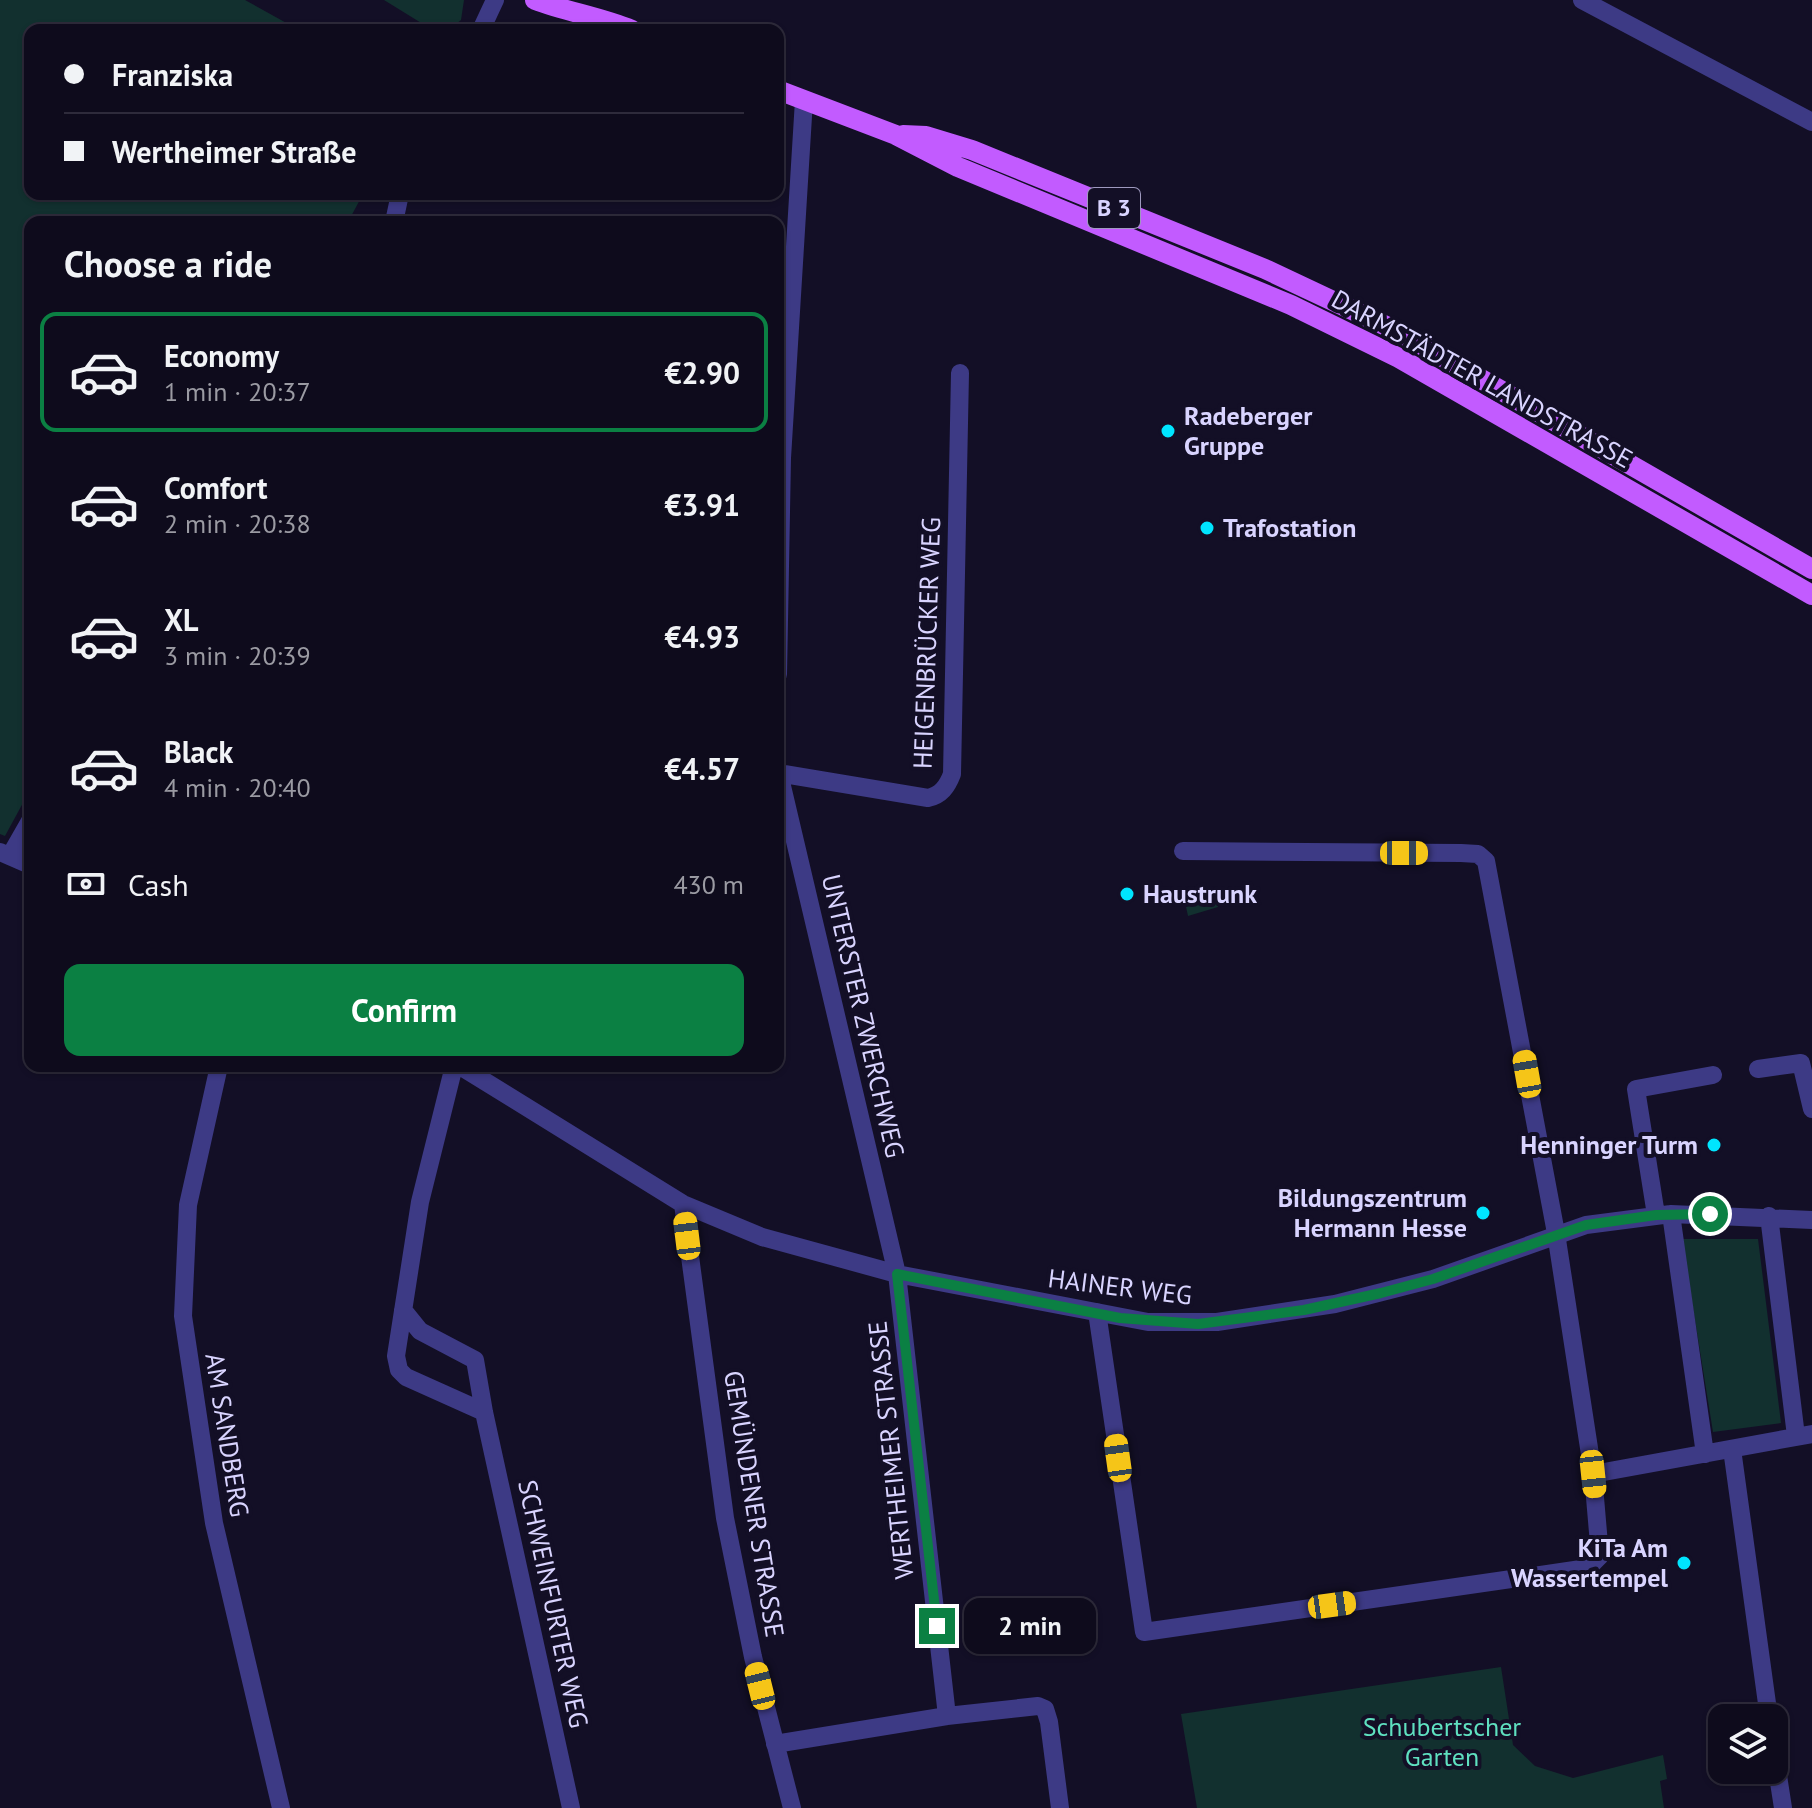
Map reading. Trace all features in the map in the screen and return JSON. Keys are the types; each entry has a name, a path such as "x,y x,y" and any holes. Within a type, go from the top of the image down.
{"main road":[{"path":"535,0 618,24"},
{"path":"578,0 601,17"},
{"name":"DARMSTÄDTER LANDSTRASSE","path":"784,92 896,135 958,167 1291,305 1399,358 1812,595"},
{"name":"DARMSTÄDTER LANDSTRASSE","path":"896,135 926,136 972,150 1324,295 1401,333 1812,569"}],"street":[{"path":"1582,0 1812,122"},
{"path":"484,24 493,6"},
{"path":"784,321 804,100"},
{"name":"HEIGENBRÜCKER WEG","path":"784,772 928,798 938,795 949,782 960,373"},
{"name":"UNTERSTER ZWERCHWEG","path":"784,796 897,1274"},
{"path":"24,829 5,854 24,862"},
{"path":"1097,1312 1144,1632 1588,1568 1596,1563 1601,1549 1593,1474 1556,1233 1492,882 1483,857 1461,853 1183,851"},
{"path":"1758,1069 1801,1063 1812,1109"},
{"name":"AM SANDBERG","path":"218,1072 188,1205 183,1316 214,1523 281,1808"},
{"path":"452,1072 420,1202 396,1356 399,1370 406,1377 484,1412"},
{"name":"HAINER WEG","path":"470,1072 683,1204 762,1237 897,1274 1148,1322 1198,1324 1304,1310 1433,1279 1556,1233 1586,1225 1663,1215 1769,1216 1812,1220"},
{"path":"1705,1454 1663,1215 1636,1089 1713,1075"},
{"name":"GEMÜNDENER STRASSE","path":"683,1204 725,1518 792,1808"},
{"path":"1593,1474 1804,1435 1769,1216"},
{"name":"WERTHEIMER STRASSE","path":"897,1274 947,1716"},
{"name":"SCHWEINFURTER WEG","path":"403,1310 420,1331 475,1360 571,1808"},
{"path":"1732,1449 1767,1704"},
{"path":"775,1744 947,1716 1032,1706 1045,1709 1060,1808"},
{"path":"1779,1784 1783,1808"}],"green space":[{"path":"0,0 245,0 288,24 24,24 24,200 360,200 351,216 24,216 24,801 5,836 0,834"},
{"path":"384,0 464,0 461,20 456,24 423,24"},
{"path":"1182,888 1216,888 1218,907 1188,916"},
{"path":"1682,1239 1758,1239 1781,1423 1713,1432"},
{"name":"Schubertscher Garten","path":"1501,1667 1513,1745 1535,1766 1573,1778 1663,1755 1667,1779 1660,1781 1664,1808 1197,1808 1181,1714"}],"place":[{"name":"Radeberger Gruppe","path":"1168,431"},
{"name":"Trafostation","path":"1207,528"},
{"name":"Haustrunk","path":"1127,894"},
{"name":"Henninger Turm","path":"1714,1145"},
{"name":"Bildungszentrum Hermann Hesse","path":"1483,1213"},
{"name":"KiTa Am Wassertempel","path":"1684,1563"}],"route":[{"path":"937,1626 897,1274 1120,1318 1198,1324 1304,1310 1381,1293 1433,1279 1556,1233 1586,1225 1656,1215 1710,1214"}]}
